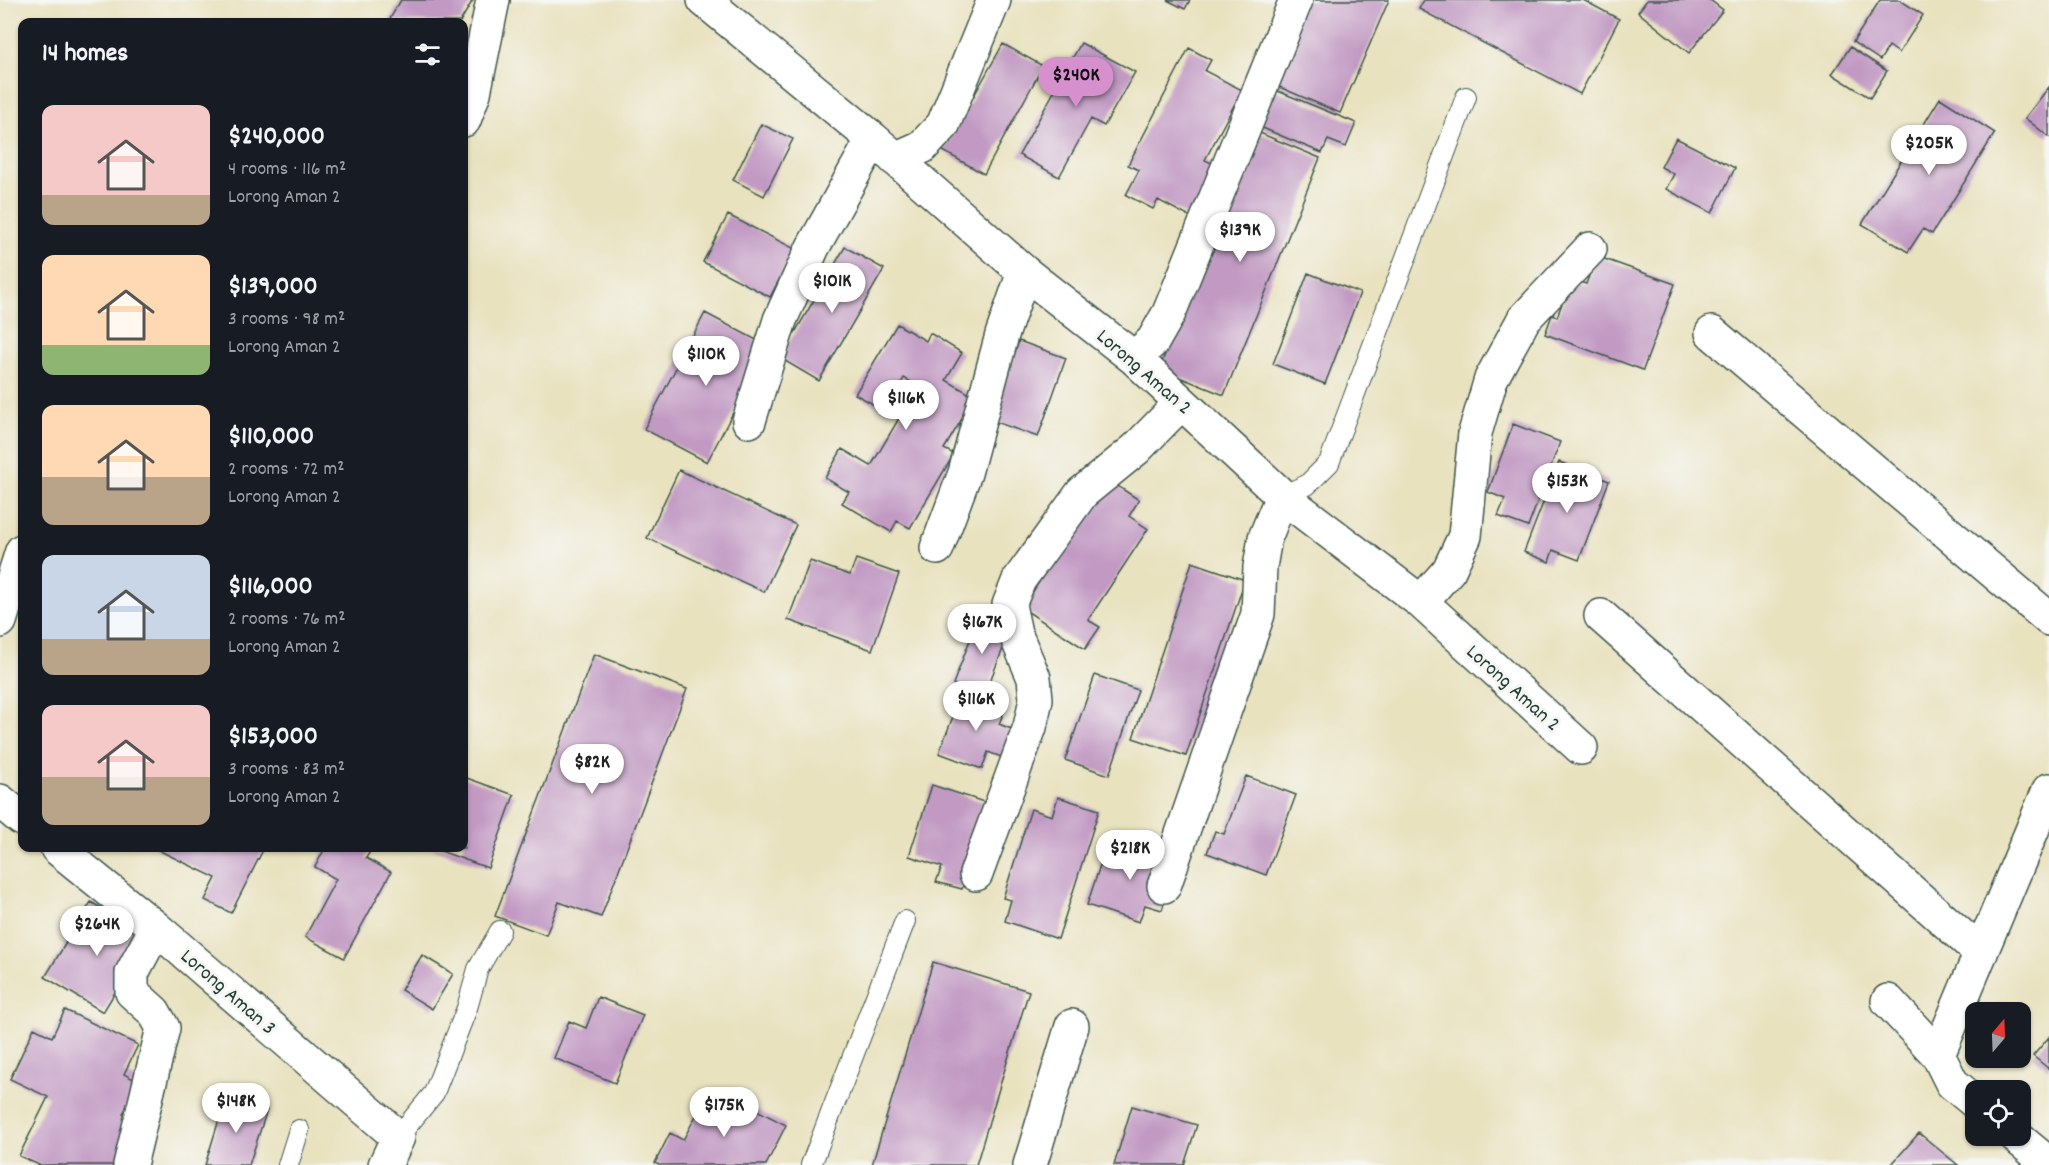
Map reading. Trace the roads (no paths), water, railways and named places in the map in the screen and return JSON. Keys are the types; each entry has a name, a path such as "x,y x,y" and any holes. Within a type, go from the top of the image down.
{"street":[{"path":"468,109 474,93 493,0"},
{"name":"Lorong Aman 2","path":"704,0 884,149 1024,272 1134,358 1282,496 1421,602 1581,748"},
{"path":"749,421 780,320 813,247 884,149 922,147 943,125 994,0"},
{"path":"1134,358 1153,340 1169,313 1296,0"},
{"path":"1421,602 1449,570 1465,536 1475,433 1491,379 1524,319 1590,249"},
{"path":"937,548 965,472 1002,335 1024,272"},
{"path":"1712,333 2049,619"},
{"path":"976,874 1030,727 1036,699 1034,678 1015,633 1009,605 1019,580 1082,493 1136,449 1181,403"},
{"path":"1164,886 1258,614 1260,567 1265,538 1282,496"},
{"path":"0,621 18,563"},
{"path":"1601,616 1981,952"},
{"path":"1938,1055 2049,790"},
{"path":"0,801 18,816"},
{"name":"Lorong Aman 3","path":"62,852 156,928 392,1151"},
{"path":"130,1165 163,1028 154,1012 132,992 132,973 156,928"},
{"path":"1888,1001 1938,1055 1952,1083 1965,1094"},
{"path":"1030,1165 1072,1026"},
{"path":"2027,1146 2049,1164"}],"lane":[{"path":"1282,496 1307,485 1329,463 1466,97"},
{"path":"812,1165 905,921"},
{"path":"392,1151 434,1093 467,1008 478,969 500,931"},
{"path":"288,1165 299,1130"}]}
